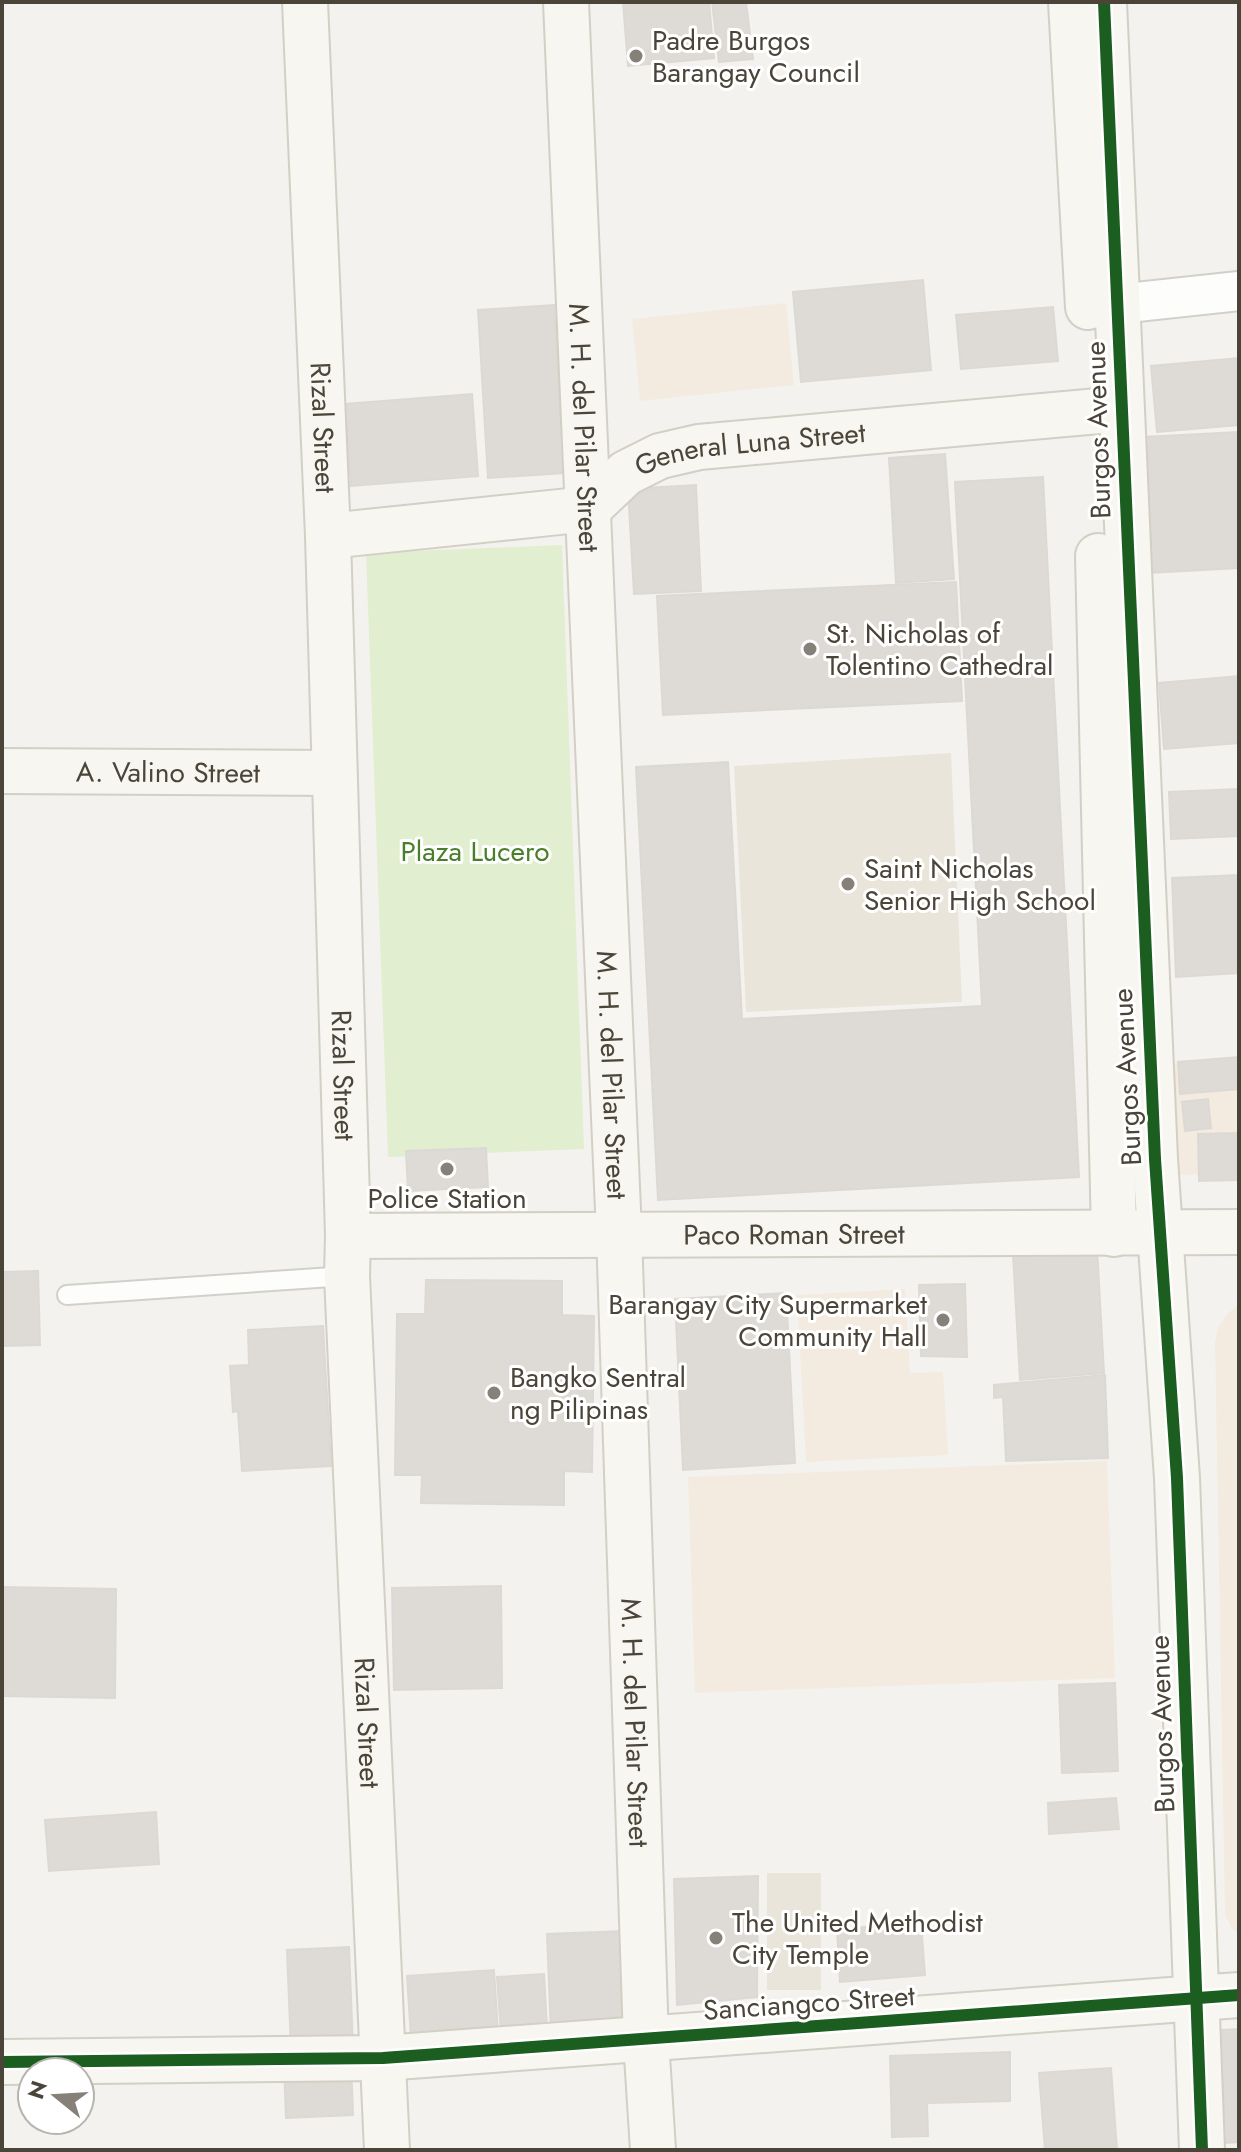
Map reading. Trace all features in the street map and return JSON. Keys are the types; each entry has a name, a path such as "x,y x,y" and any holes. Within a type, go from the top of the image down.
{"street":[{"name":"Rizal Street","path":"305,2 328,536 347,1256 387,2150"},
{"name":"M. H. del Pilar Street","path":"566,2 619,1233 646,2040 653,2150"},
{"name":"Burgos Avenue","path":"1071,2 1103,305"},
{"name":"Burgos Avenue","path":"1104,2 1103,305 1107,411 1177,1478 1202,2150"},
{"path":"1103,305 1239,291"},
{"name":"General Luna Street","path":"588,509 626,473 660,456 699,447 1107,411"},
{"name":"Burgos Avenue","path":"1107,411 1114,1234"},
{"path":"328,536 588,509"},
{"name":"A. Valino Street","path":"2,771 334,773"},
{"name":"Paco Roman Street","path":"347,1256 619,1233 1239,1232"},
{"name":"Sanciangco Street","path":"2,2062 383,2058 1239,1995"}],"lane":[{"path":"67,1295 347,1256"}],"shaded area":[{"path":"786,303 794,385 640,401 632,319"},
{"name":"Saint Nicholas Senior High School","path":"951,753 962,1002 746,1012 734,766"},
{"path":"1239,1060 1239,1173 1179,1175 1169,1064"},
{"path":"905,1289 910,1373 943,1372 948,1455 806,1462 797,1295"},
{"path":"1239,1305 1239,1934 1225,1915 1215,1342 1218,1328 1227,1314"},
{"path":"1107,1461 1115,1678 695,1693 688,1477"},
{"path":"767,1873 821,1873 821,1990 767,1990"}],"green space":[{"name":"Plaza Lucero","path":"562,545 584,1149 388,1157 366,553"}],"building":[{"path":"623,2 709,2 714,58 628,66"},
{"path":"712,2 746,2 753,59 719,62"},
{"path":"923,280 931,370 801,382 793,292"},
{"path":"554,305 564,473 488,478 478,310"},
{"path":"1053,307 1058,361 961,369 956,315"},
{"path":"1239,358 1239,425 1157,432 1151,366"},
{"path":"472,394 478,476 351,486 345,404"},
{"path":"1239,432 1239,568 1149,573 1143,437"},
{"path":"945,454 954,579 896,583 889,458"},
{"path":"1043,477 1079,1177 658,1200 636,767 728,762 742,1019 982,1006 955,482"},
{"path":"696,485 701,591 634,594 628,489"},
{"name":"St. Nicholas of Tolentino Cathedral","path":"956,582 962,701 663,715 657,596"},
{"path":"1239,676 1239,743 1164,749 1159,683"},
{"path":"1239,789 1239,836 1171,839 1169,792"},
{"path":"1239,875 1239,973 1176,977 1172,878"},
{"path":"1239,1057 1239,1089 1180,1094 1178,1062"},
{"path":"1208,1099 1211,1128 1185,1131 1182,1102"},
{"path":"1239,1133 1239,1180 1199,1181 1198,1134"},
{"name":"Police Station","path":"486,1148 488,1187 408,1191 406,1151"},
{"path":"1097,1248 1104,1373 1020,1380 1013,1254"},
{"path":"38,1271 40,1345 2,1346 2,1272"},
{"name":"Bangko Sentral ng Pilipinas","path":"426,1280 562,1281 562,1315 594,1316 592,1472 564,1471 564,1505 421,1503 422,1475 395,1475 397,1314 425,1314"},
{"name":"Barangay City Supermarket Community Hall","path":"965,1284 967,1357 921,1356 919,1285"},
{"path":"786,1293 795,1463 683,1470 675,1299"},
{"path":"323,1326 331,1466 242,1471 238,1411 233,1412 230,1366 249,1365 248,1330"},
{"path":"1105,1375 1108,1458 1006,1461 1003,1397 994,1398 994,1385"},
{"path":"501,1586 502,1688 394,1690 392,1588"},
{"path":"2,1587 116,1589 115,1698 2,1696"},
{"path":"1115,1683 1118,1771 1062,1773 1059,1685"},
{"path":"1116,1798 1119,1829 1049,1834 1048,1803"},
{"path":"156,1812 159,1864 49,1871 45,1820"},
{"name":"The United Methodist City Temple","path":"758,1876 757,1997 677,2005 674,1879"},
{"path":"921,1923 925,1975 840,1982 837,1929"},
{"path":"624,1931 629,2031 551,2035 547,1934"},
{"path":"349,1947 353,2048 291,2050 287,1950"},
{"path":"494,1970 498,2032 411,2038 407,1976"},
{"path":"544,1974 547,2029 501,2032 497,1977"},
{"path":"1239,2029 1239,2142 1210,2144 1205,2031"},
{"path":"1010,2052 1010,2101 927,2103 928,2136 892,2137 890,2056"},
{"path":"351,2062 353,2115 286,2118 284,2066"},
{"path":"1111,2068 1117,2150 1045,2150 1039,2073"}],"cycle path":[{"path":"1104,2 1155,1159 1177,1478 1202,2150"},
{"path":"2,2062 383,2058 1239,1995"}],"place":[{"name":"Padre Burgos Barangay Council","path":"636,56"},
{"name":"St. Nicholas of Tolentino Cathedral","path":"810,649"},
{"name":"Saint Nicholas Senior High School","path":"848,884"},
{"name":"Police Station","path":"447,1169"},
{"name":"Barangay City Supermarket Community Hall","path":"943,1320"},
{"name":"Bangko Sentral ng Pilipinas","path":"494,1393"},
{"name":"The United Methodist City Temple","path":"716,1938"}]}
